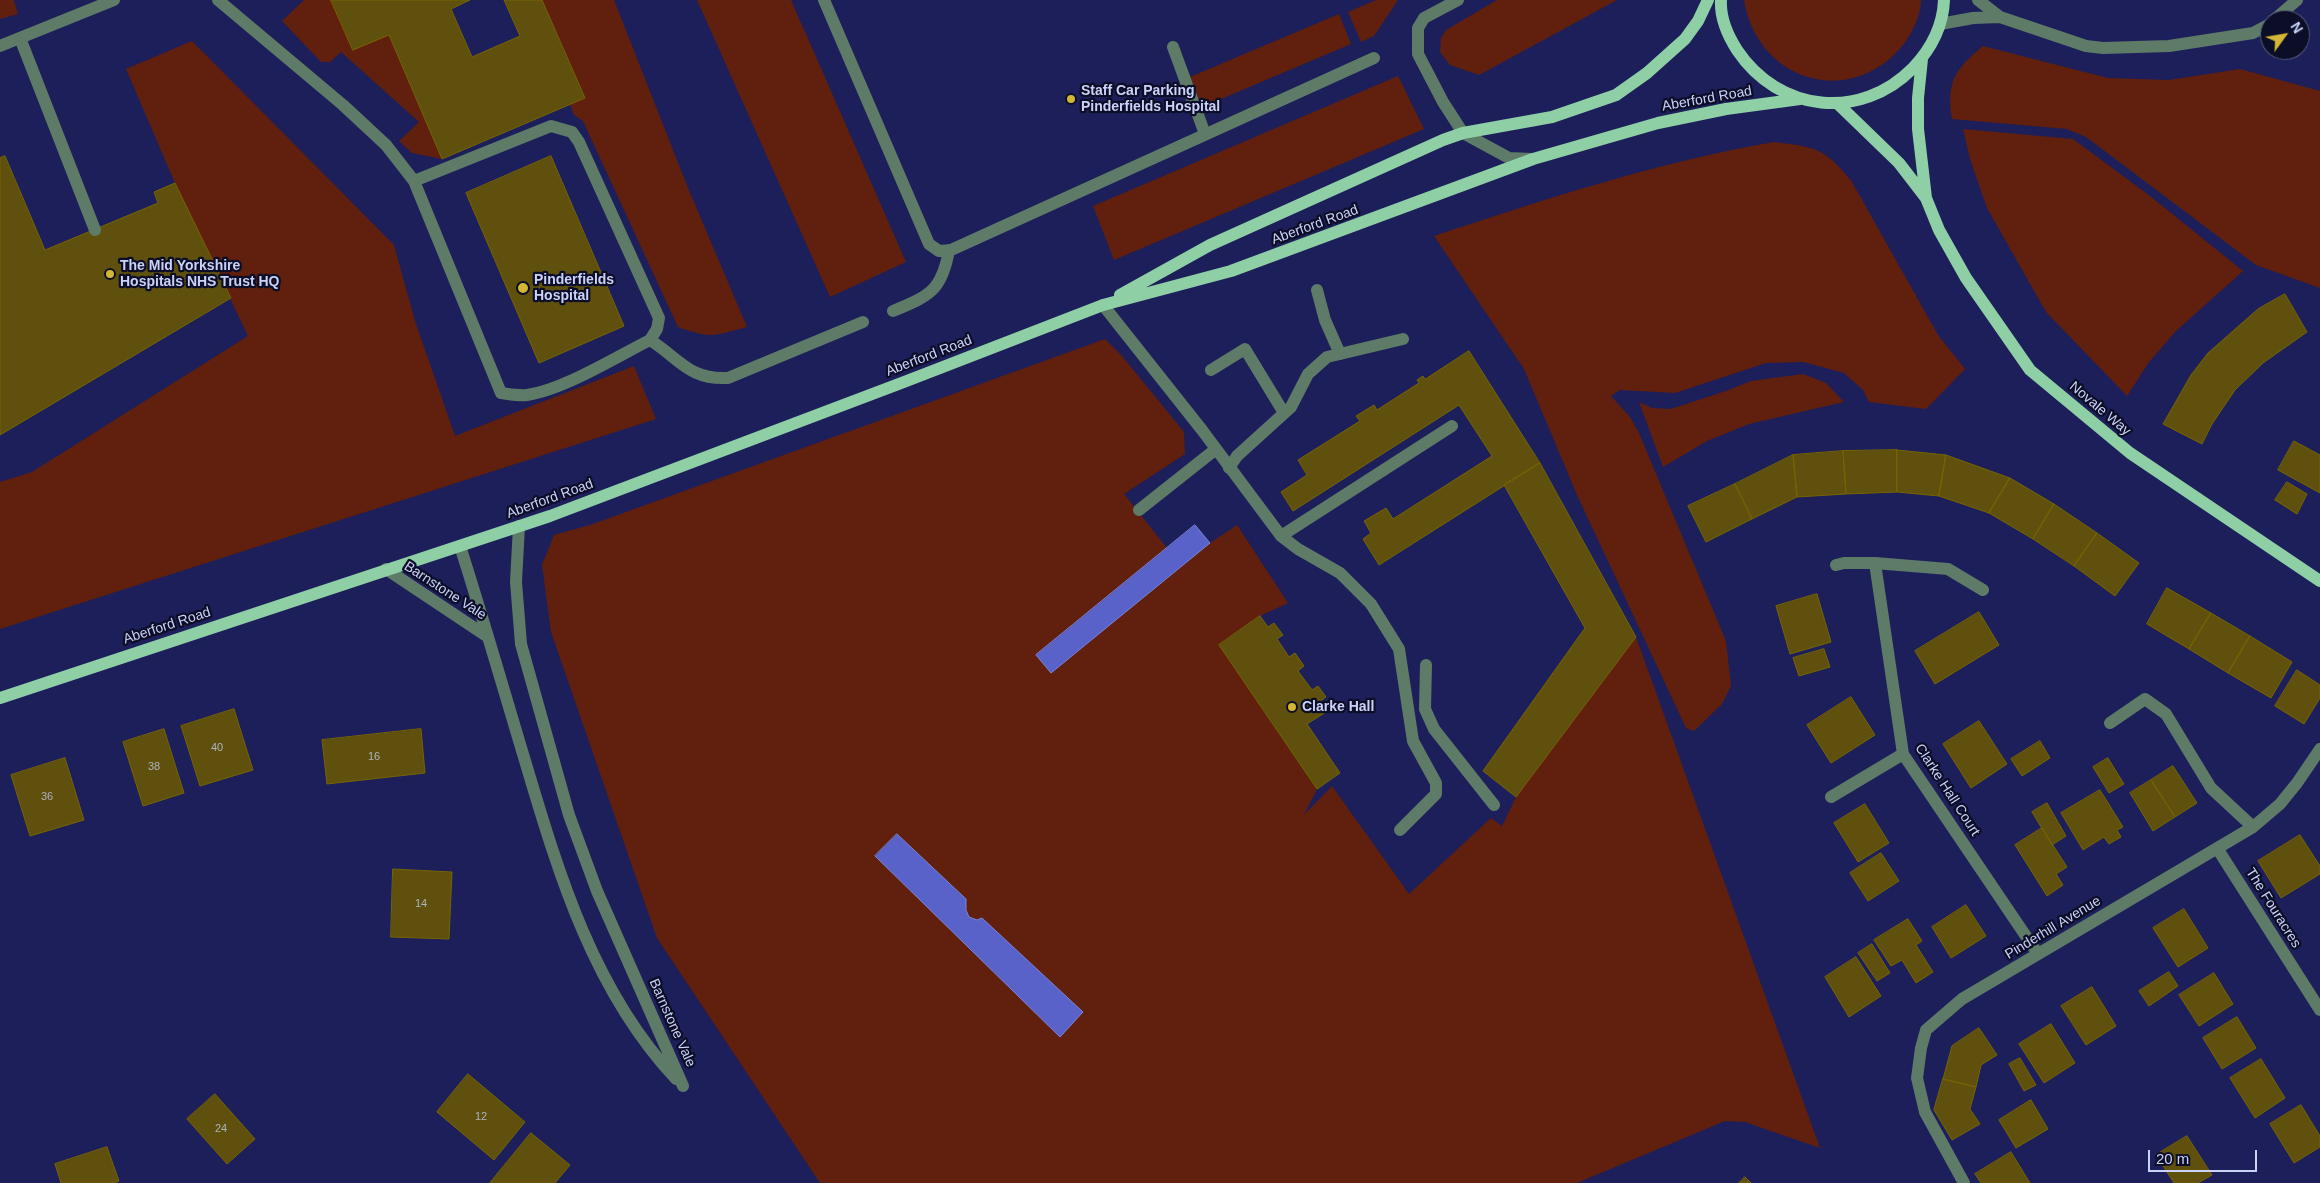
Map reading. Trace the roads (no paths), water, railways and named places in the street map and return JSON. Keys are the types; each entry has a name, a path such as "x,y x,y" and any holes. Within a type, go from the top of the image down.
{"main road":[{"name":"Aberford Road","path":"1103,305 1210,245 1443,140 1462,133 1552,117 1616,95 1647,73 1685,39 1698,20 1708,0"},
{"path":"1721,0 1729,37 1747,64 1771,86 1800,99 1838,104 1870,98 1899,82 1930,48 1940,24 1944,0"},
{"name":"Novale Way","path":"1922,59 1918,121 1926,198"},
{"name":"Aberford Road","path":"0,698 519,526 904,382 1103,305 1231,272 1533,159 1658,123 1726,109 1800,99"},
{"name":"Novale Way","path":"1838,104 1899,163 1926,198 1939,230 1966,278 2030,370 2130,454 2320,581"}],"street":[{"path":"0,46 114,0"},
{"path":"218,0 343,105 386,145 414,182 501,392 526,395 551,390 650,340 657,329 659,318 579,142 572,132 551,126 414,182"},
{"path":"824,0 929,244 939,251 948,250 1374,58"},
{"path":"1458,0 1424,18 1418,28 1418,54 1443,102 1462,133"},
{"path":"1978,0 2000,17 2086,46 2103,48 2169,46 2253,34 2260,30"},
{"path":"2286,10 2297,0"},
{"path":"1940,24 1973,18 2000,17"},
{"path":"20,38 94,230"},
{"path":"1173,47 1205,134"},
{"name":"Aberford Road","path":"1462,133 1508,158 1533,159"},
{"path":"893,311 920,300 934,289 945,272 948,250"},
{"path":"1317,290 1325,320 1340,354"},
{"path":"1103,305 1216,449 1281,536 1298,549 1340,573 1371,604 1398,649 1412,741 1436,783 1436,794 1400,830"},
{"path":"650,340 668,351 692,372 710,379 728,378 863,322"},
{"path":"1229,468 1237,456 1291,407 1308,374 1327,357 1403,339"},
{"path":"1211,370 1245,349 1284,413"},
{"path":"1281,536 1452,426"},
{"path":"1140,510 1216,449"},
{"name":"Barnstone Vale","path":"460,546 542,817 579,923 599,966 640,1035 656,1057 683,1086 597,891 569,815 521,644 516,582 519,526"},
{"path":"1836,565 1844,563 1875,563 1948,569 1984,590"},
{"name":"Clarke Hall Court","path":"1875,563 1903,754 2038,954"},
{"name":"Barnstone Vale","path":"386,569 488,637"},
{"path":"1426,665 1425,709 1434,729 1494,805"},
{"path":"2110,724 2145,698 2166,714 2211,788 2252,827"},
{"name":"Pinderhill Avenue","path":"1964,1183 1924,1112 1917,1078 1921,1048 1926,1030 1962,999 2252,827 2280,804 2298,783 2320,749"},
{"path":"1831,798 1903,754"},
{"name":"The Fouracres","path":"2217,848 2320,1010"}],"place":[{"name":"Staff Car Parking Pinderfields Hospital","path":"1071,99"},
{"name":"The Mid Yorkshire Hospitals NHS Trust HQ","path":"110,274"},
{"name":"Pinderfields Hospital","path":"523,288"},
{"name":"Clarke Hall","path":"1292,707"}]}
